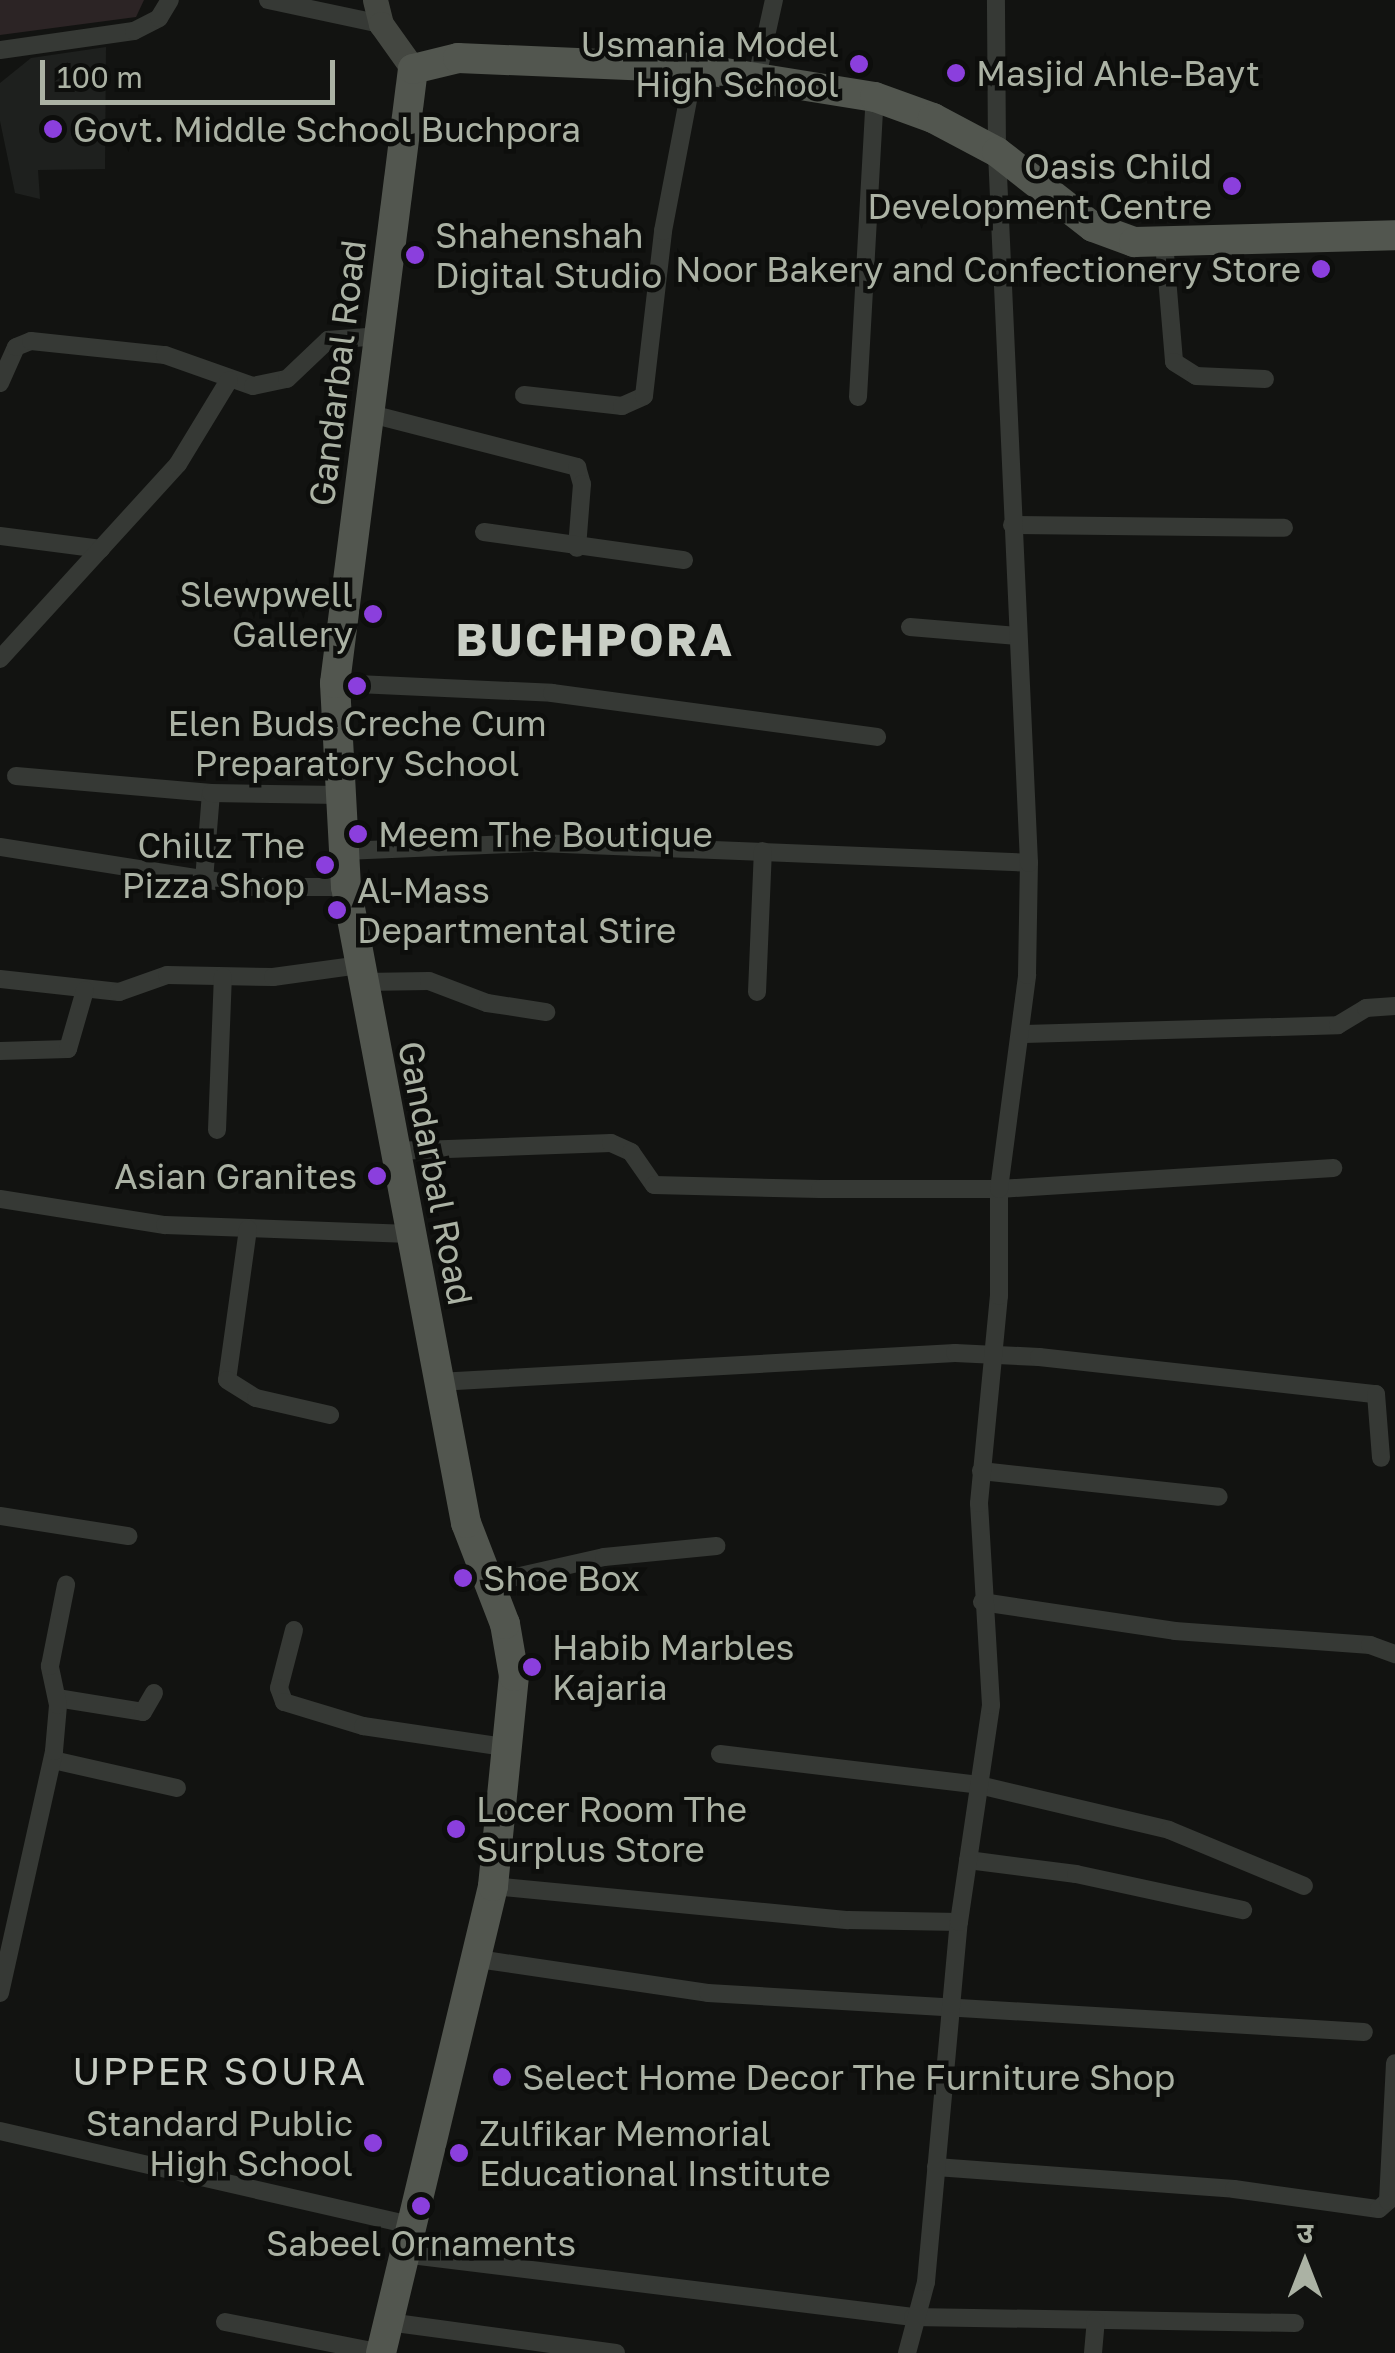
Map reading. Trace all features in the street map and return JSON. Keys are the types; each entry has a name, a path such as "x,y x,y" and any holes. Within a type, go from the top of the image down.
{"main road":[{"path":"413,68 458,58 694,68 875,97 933,118 997,152 1094,227 1134,242 1395,235"},
{"name":"Gandarbal Road","path":"381,2353 493,1886 511,1748 514,1676 489,1583 466,1523 438,1382 360,973 346,887 340,795 335,684 413,68"}],"street":[{"path":"0,50 134,31 159,18 170,0"},
{"path":"268,0 378,12 413,68"},
{"path":"757,77 774,0"},
{"path":"908,2353 913,2317 926,2282 949,2011 991,1690 982,1602 981,1471 994,1355 999,1189 1024,1034 1029,863 997,152 996,0"},
{"path":"524,396 622,406 644,396 662,231 694,68"},
{"path":"858,398 875,97"},
{"path":"1164,242 1174,362 1196,376 1265,379"},
{"path":"0,382 16,347 31,340 165,354 229,380 270,385 287,379 328,340 380,336"},
{"path":"0,659 178,464 229,380"},
{"path":"371,414 576,467 582,484 577,548"},
{"path":"1012,525 1284,528"},
{"path":"484,532 684,560"},
{"path":"0,536 101,549"},
{"path":"910,627 1018,636"},
{"path":"335,684 552,693 877,737"},
{"path":"16,776 211,793 340,795"},
{"path":"204,880 211,793"},
{"path":"344,851 538,844 1029,863"},
{"path":"0,847 204,880 346,887"},
{"path":"757,992 764,851"},
{"path":"0,979 85,990 132,991 167,975 360,973 443,983 487,1002 546,1012"},
{"path":"217,1130 223,977"},
{"path":"0,1052 68,1049 85,990"},
{"path":"1024,1034 1338,1025 1366,1008 1395,1006"},
{"path":"393,1152 611,1143 631,1152 654,1186 999,1189 1333,1168"},
{"path":"0,1199 166,1225 410,1234"},
{"path":"248,1229 227,1380 256,1398 330,1415"},
{"path":"438,1382 994,1355 1376,1394 1381,1458"},
{"path":"981,1471 1219,1497"},
{"path":"0,1516 128,1536"},
{"path":"489,1583 604,1556 716,1546"},
{"path":"0,1993 52,1760 57,1698 50,1666 66,1585"},
{"path":"982,1602 1189,1633 1370,1645 1395,1654"},
{"path":"294,1630 279,1688 284,1702 363,1726 511,1748"},
{"path":"57,1698 142,1712 154,1693"},
{"path":"720,1754 979,1785 1170,1830 1304,1886"},
{"path":"52,1760 177,1788"},
{"path":"968,1860 1092,1877 1242,1910"},
{"path":"493,1886 848,1920 959,1922"},
{"path":"478,1959 708,1993 949,2011 1364,2032"},
{"path":"936,2167 1234,2190 1379,2209 1388,2201 1395,2063"},
{"path":"0,2131 407,2240 913,2317 1295,2322"},
{"path":"1094,2353 1096,2321"},
{"path":"224,2322 381,2353"},
{"path":"388,2322 616,2353"}],"shaded area":[{"path":"0,0 144,0 136,17 0,35"},
{"name":"Govt. Middle School Buchpora","path":"106,47 105,169 38,170 40,199 15,193 0,121 0,83 31,58"}],"place":[{"name":"Usmania Model High School","path":"859,64"},
{"name":"Masjid Ahle-Bayt","path":"956,73"},
{"name":"Govt. Middle School Buchpora","path":"53,129"},
{"name":"Oasis Child Development Centre","path":"1232,186"},
{"name":"Shahenshah Digital Studio","path":"415,255"},
{"name":"Noor Bakery and Confectionery Store","path":"1321,269"},
{"name":"Slewpwell Gallery","path":"373,614"},
{"name":"Elen Buds Creche Cum Preparatory School","path":"357,686"},
{"name":"Meem The Boutique","path":"358,834"},
{"name":"Chillz The Pizza Shop","path":"325,865"},
{"name":"Al-Mass Departmental Stire","path":"337,910"},
{"name":"Asian Granites","path":"377,1176"},
{"name":"Shoe Box","path":"463,1578"},
{"name":"Habib Marbles Kajaria","path":"532,1667"},
{"name":"Locer Room The Surplus Store","path":"456,1829"},
{"name":"Select Home Decor The Furniture Shop","path":"502,2077"},
{"name":"Standard Public High School","path":"373,2143"},
{"name":"Zulfikar Memorial Educational Institute","path":"459,2153"},
{"name":"Sabeel Ornaments","path":"421,2206"}],"district":[{"name":"BUCHPORA","path":"595,640"},
{"name":"UPPER SOURA","path":"220,2071"}]}
